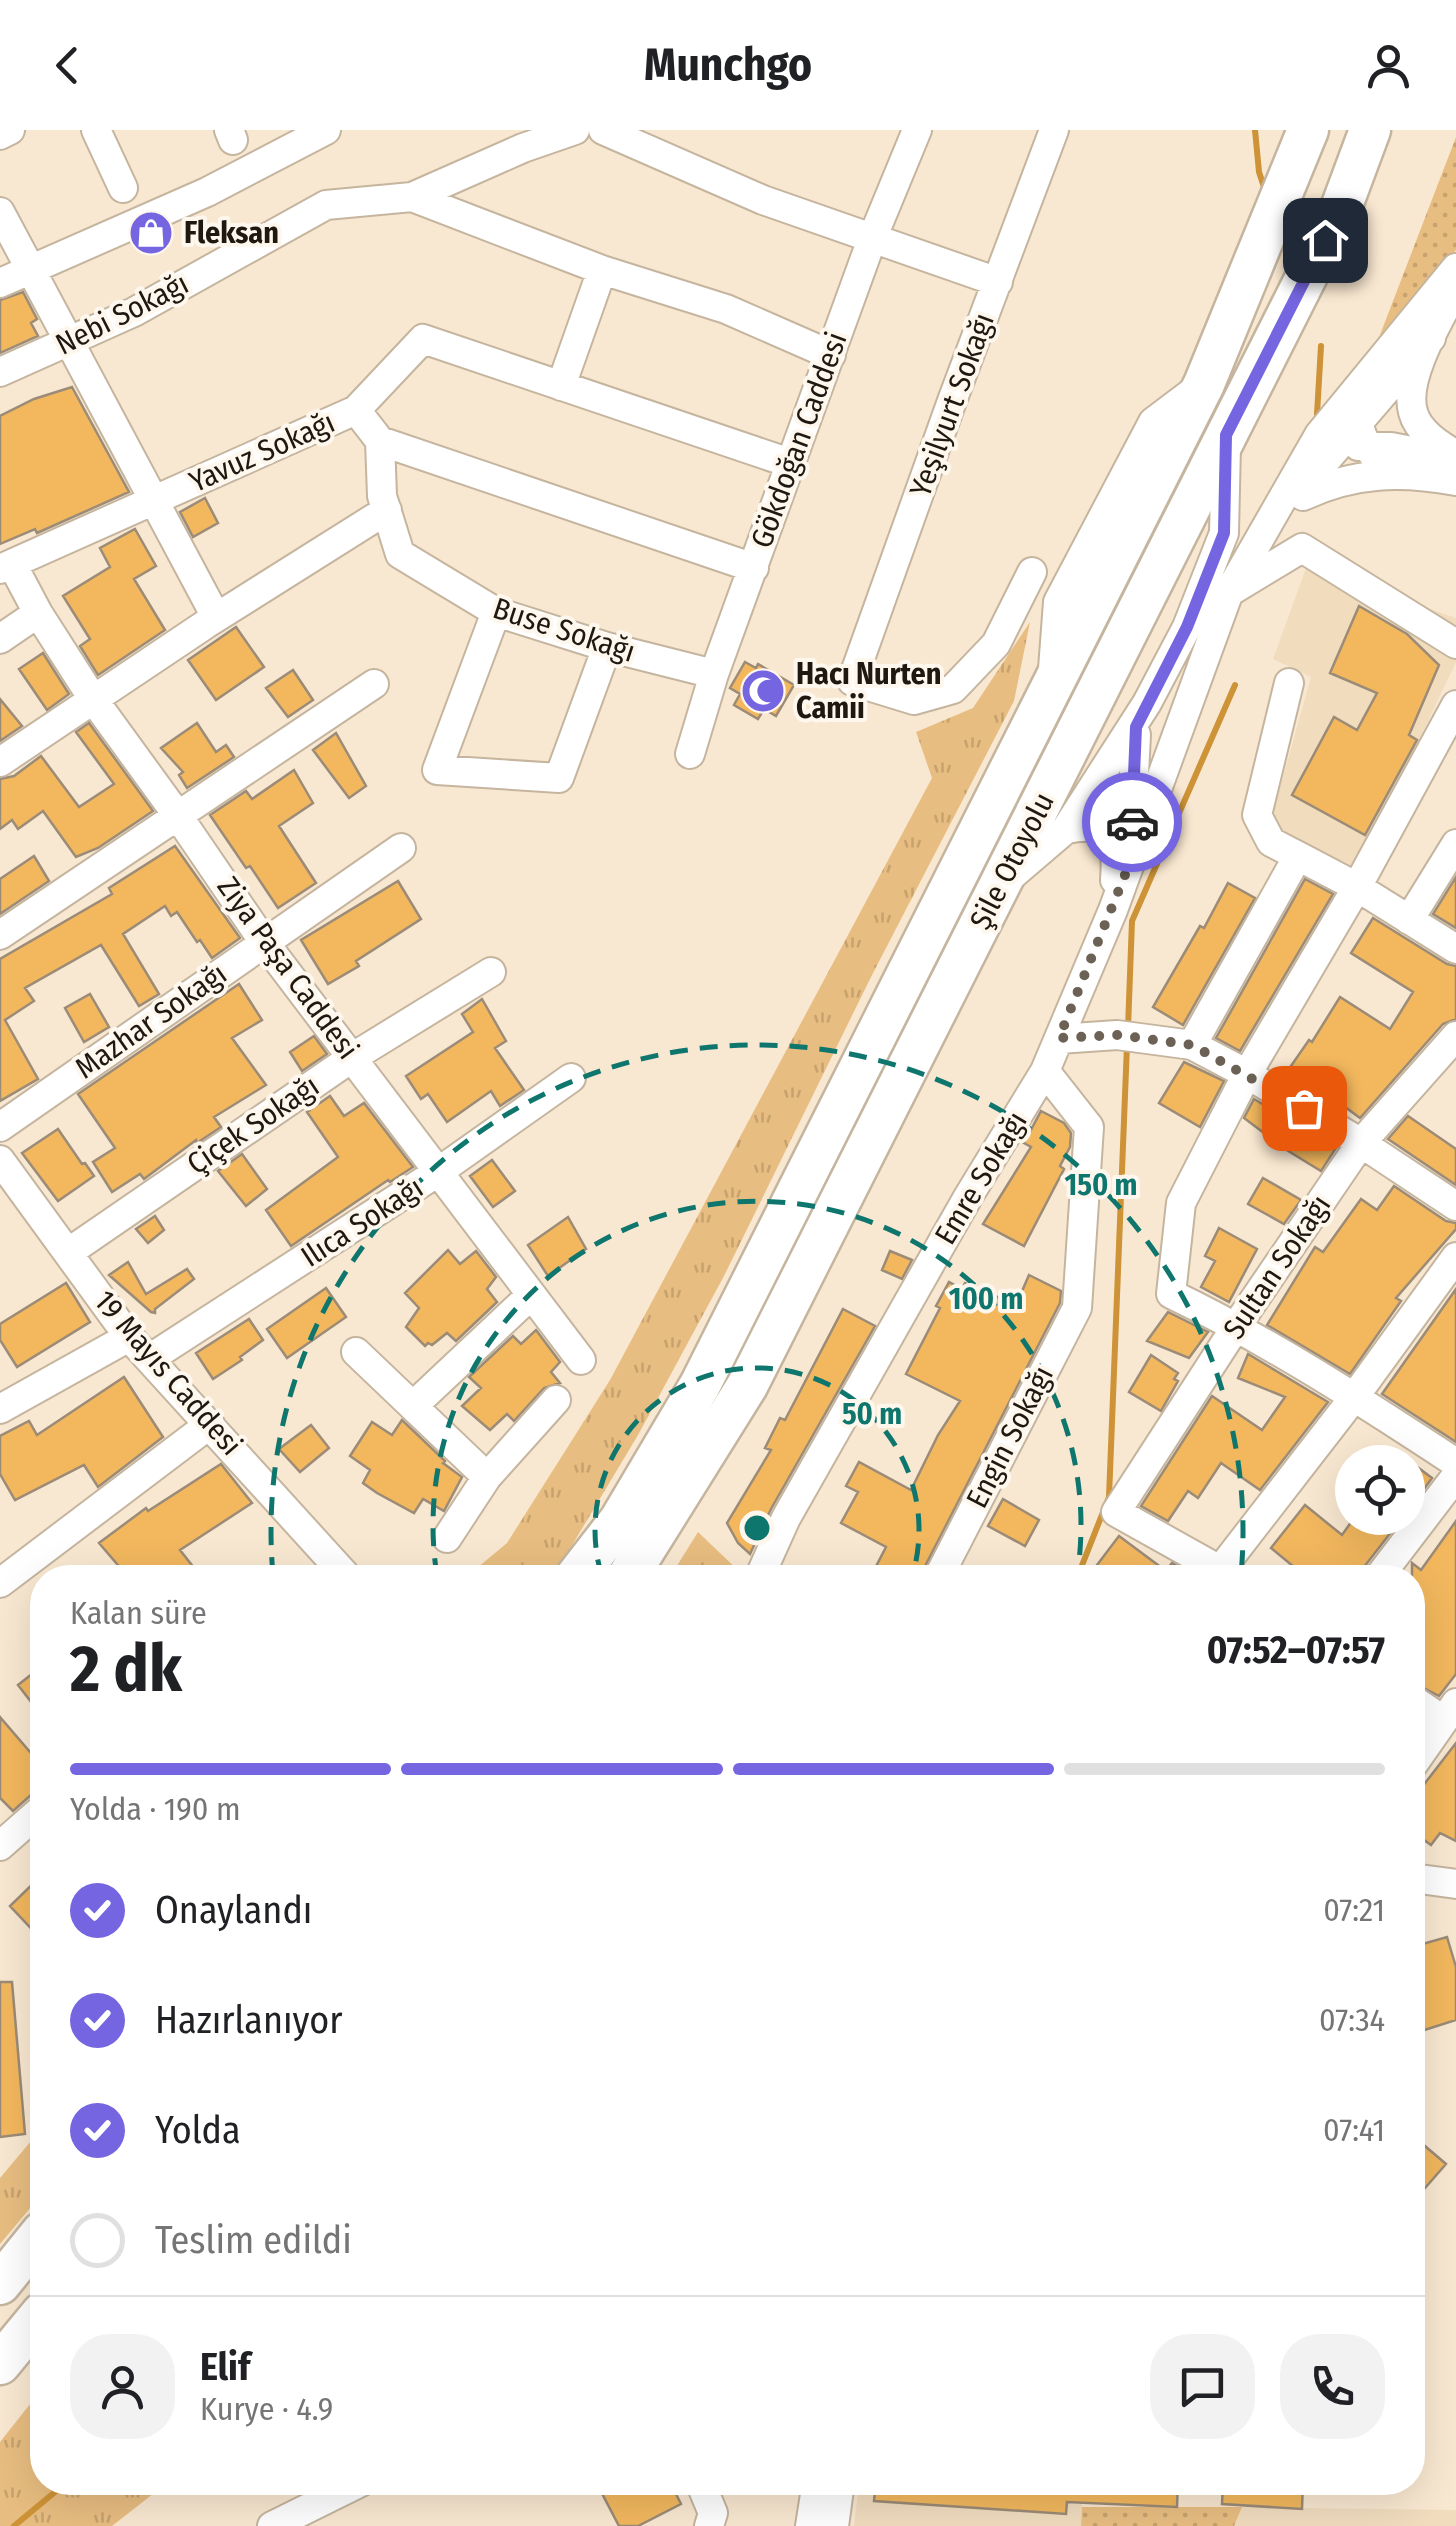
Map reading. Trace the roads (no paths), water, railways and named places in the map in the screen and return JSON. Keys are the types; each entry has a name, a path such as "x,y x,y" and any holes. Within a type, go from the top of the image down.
{"highway":[{"name":"Şile Otoyolu","path":"585,1565 620,1520 700,1385 1204,384 1308,130"},
{"name":"Şile Otoyolu","path":"635,1565 746,1386 1341,208 1370,130"},
{"path":"0,2284 30,2247"}],"street":[{"path":"0,134 10,130"},
{"path":"96,130 123,188"},
{"path":"0,283 190,200 326,130"},
{"name":"Nebi Sokağı","path":"0,372 134,312 326,204 412,198 518,139 575,130"},
{"path":"603,130 763,200 998,282"},
{"name":"Gökdoğan Caddesi","path":"690,754 714,674 790,463 872,239 917,130"},
{"name":"Yeşilyurt Sokağı","path":"1032,572 996,644 953,689 914,700 852,682 1054,130"},
{"path":"412,198 602,270 726,308 830,355"},
{"path":"0,212 216,617"},
{"path":"1229,592 1266,556 1303,496 1327,442 1401,335 1456,268"},
{"path":"561,386 602,270"},
{"path":"1456,288 1411,390 1413,414 1426,434 1456,458"},
{"path":"1388,474 1362,435 1358,402 1398,353 1401,335"},
{"path":"1362,435 1431,338"},
{"name":"Yavuz Sokağı","path":"6,566 356,410 422,339 790,463"},
{"path":"356,410 380,441 754,568"},
{"path":"999,886 1066,829 1146,703 1187,627 1224,533 1226,435"},
{"path":"1327,442 1362,435 1456,458"},
{"name":"Buse Sokağı","path":"380,441 382,496 400,554 496,612 608,647 714,674"},
{"name":"Emre Sokağı","path":"766,1565 786,1518 968,1197 1045,1071 1113,910 1229,592 1304,460 1327,442"},
{"path":"1303,496 1358,476 1388,474 1456,481"},
{"path":"0,762 216,617 387,510"},
{"path":"1229,592 1302,548 1456,644"},
{"name":"Ziya Paşa Caddesi","path":"6,566 93,699 264,942 581,1360"},
{"path":"0,639 38,612"},
{"path":"496,612 437,770 558,778 608,647"},
{"path":"1289,682 1257,815 1264,833 1271,842 1357,887 1456,949"},
{"path":"0,935 374,684"},
{"path":"1129,865 1136,734 1146,703"},
{"path":"1456,706 1357,887 1247,1074 1180,1203 1171,1294 1236,1326 1456,1463"},
{"path":"1136,734 1140,745 1152,748 1160,744 1188,707"},
{"path":"1066,829 1097,826 1117,848 1113,910"},
{"path":"1410,920 1456,844"},
{"name":"Mazhar Sokağı","path":"0,1126 401,848"},
{"path":"1192,1045 1298,856"},
{"name":"Çiçek Sokağı","path":"69,1252 353,1056 491,972"},
{"path":"1059,1038 1130,1036 1192,1045 1361,1143 1456,1206"},
{"name":"Sultan Sokağı","path":"1206,1565 1116,1512 1361,1143 1456,1036"},
{"name":"Engin Sokağı","path":"945,1565 1077,1308 1089,1127 1045,1071"},
{"name":"Ilıca Sokağı","path":"149,1358 438,1172 570,1078"},
{"name":"19 Mayıs Caddesi","path":"0,1160 11,1193 69,1252 129,1337 210,1424 326,1565"},
{"path":"1230,1565 1456,1257"},
{"path":"413,1406 531,1295"},
{"path":"0,1409 129,1337"},
{"path":"356,1352 487,1477"},
{"path":"447,1538 487,1477 556,1400"},
{"path":"0,1583 210,1424"},
{"path":"1388,1565 1456,1476"},
{"path":"1425,1703 1450,1712 1425,1748"},
{"path":"0,1846 30,1820"},
{"path":"1425,1880 1456,1884"},
{"path":"272,2526 335,2495"},
{"path":"705,2495 713,2513 709,2526"},
{"path":"810,2526 815,2495"},
{"path":"834,2526 838,2495"}],"waterway":[{"path":"1255,130 1259,172 1266,193"},
{"path":"1317,414 1321,346"},
{"path":"1128,1028 1132,921 1235,685"},
{"path":"1082,1565 1109,1497 1127,1045"},
{"path":"14,2526 51,2495"}],"place":[{"name":"Fleksan","path":"151,233"},
{"name":"Hacı Nurten Camii","path":"763,691"}]}
